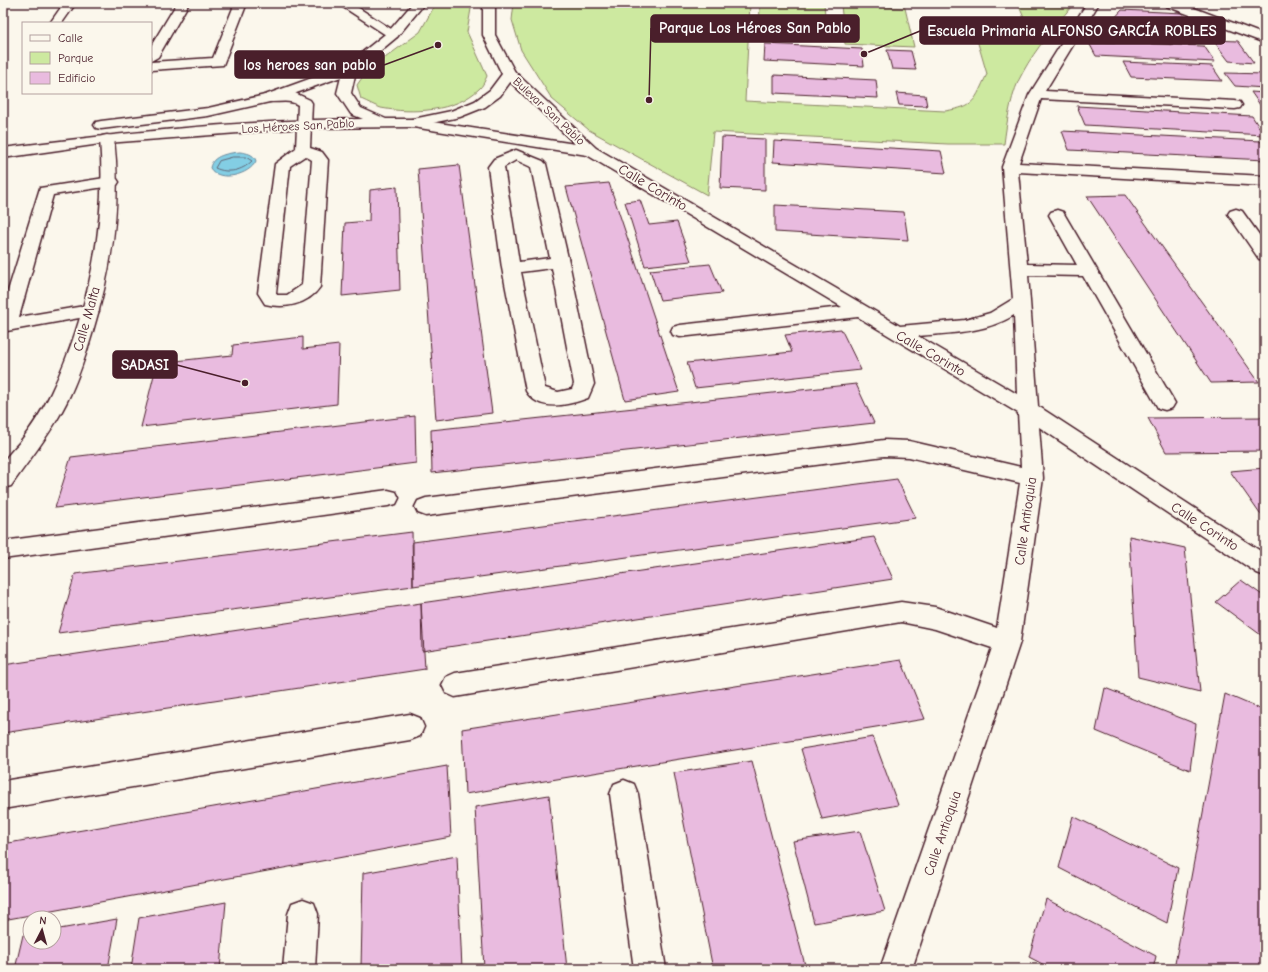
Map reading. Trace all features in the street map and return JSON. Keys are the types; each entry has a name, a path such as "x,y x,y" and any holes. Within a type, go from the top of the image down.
{"street":[{"path":"57,22 70,3"},
{"path":"152,55 183,3"},
{"path":"152,66 218,62 240,3"},
{"path":"343,3 393,34"},
{"path":"382,122 356,111 344,93 350,69 393,34 419,3"},
{"name":"Bulevar San Pablo","path":"489,3 489,36 509,74 591,151"},
{"name":"Calle Antioquia","path":"896,969 1007,642 1032,478 1022,301 1010,167 1036,95 1093,3"},
{"path":"1170,3 1265,39"},
{"path":"1234,27 1265,31"},
{"path":"1074,32 1190,39"},
{"name":"Los Héroes San Pablo","path":"90,127 208,112 269,98 320,78 350,69"},
{"path":"413,123 456,114 480,104 495,93 509,74"},
{"path":"1036,95 1235,106"},
{"path":"269,98 295,97 305,103 303,150"},
{"name":"Los Héroes San Pablo","path":"3,153 106,139 303,124 382,122 413,123 591,151"},
{"path":"505,137 516,155 538,164 560,262 584,384 581,393 565,400 545,398 536,391 511,268 496,167 499,162 516,155"},
{"name":"Calle Malta","path":"3,480 46,420 69,374 90,311 107,239 111,182 106,139"},
{"path":"303,150 317,155 320,160 311,287 303,296 284,302 271,300 267,293 283,164 303,150"},
{"name":"Calle Corinto","path":"591,151 1029,410 1265,566"},
{"path":"1010,167 1265,181"},
{"path":"90,311 7,325 46,191 111,182"},
{"path":"1236,214 1265,255"},
{"path":"1057,215 1166,403"},
{"path":"511,268 560,262"},
{"path":"1019,269 1090,271"},
{"path":"895,332 965,326 997,317 1022,301"},
{"path":"680,331 860,311"},
{"path":"426,507 884,448 909,449 1032,478"},
{"path":"3,550 388,498"},
{"path":"455,685 901,612 935,618 1007,642"},
{"path":"3,795 410,727"},
{"path":"624,794 650,969"},
{"path":"299,969 303,914"}],"green space":[{"path":"436,3 472,3 467,32 487,76 482,86 469,97 458,103 446,107 419,111 381,108 361,99 357,85 366,72 420,32"},
{"path":"514,3 750,3 745,101 945,111 963,107 973,101 987,74 975,33 1031,35 1019,6 1071,7 1039,46 1015,88 1010,107 1004,144 948,144 713,132 707,195 589,130 552,99 521,50 512,20"},
{"path":"760,3 824,3 827,41 759,38"},
{"path":"841,5 905,8 914,47 845,44"}],"water":[{"path":"240,152 250,154 256,161 248,170 227,176 214,173 210,168 211,164 217,157"}],"building":[{"path":"1241,3 1261,3 1257,7"},
{"path":"1122,10 1182,13 1190,25 1112,21"},
{"path":"1213,40 1238,41 1254,63 1229,61"},
{"path":"1088,41 1204,46 1215,62 1096,56"},
{"path":"765,44 862,49 864,66 764,61"},
{"path":"887,50 911,51 916,70 892,69"},
{"path":"1123,62 1212,66 1222,81 1131,77"},
{"path":"1225,73 1265,74 1265,88 1235,86"},
{"path":"774,75 876,80 878,98 774,93"},
{"path":"1251,92 1265,93 1265,112"},
{"path":"896,93 925,95 927,106 899,105"},
{"path":"1077,106 1252,116 1264,135 1085,125"},
{"path":"1062,131 1260,141 1265,148 1265,160 1069,150"},
{"path":"722,137 765,139 765,190 720,188"},
{"path":"774,141 941,151 946,173 773,162"},
{"path":"459,165 492,413 436,420 418,169"},
{"path":"609,183 679,392 625,400 566,187"},
{"path":"397,187 400,290 342,296 345,223 369,221 370,190"},
{"path":"1125,195 1259,382 1211,383 1087,196"},
{"path":"640,200 649,225 677,222 691,261 645,266 625,202"},
{"path":"775,205 904,212 908,240 775,232"},
{"path":"710,264 722,293 660,300 650,270"},
{"path":"841,329 861,370 695,388 687,363 792,352 785,335"},
{"path":"303,337 303,349 339,345 337,404 141,427 157,363 232,355 233,345"},
{"path":"856,384 874,423 432,473 431,430"},
{"path":"415,416 416,463 55,508 71,457"},
{"path":"1265,417 1265,451 1166,452 1148,418"},
{"path":"1265,468 1265,513 1260,514 1230,471"},
{"path":"897,479 916,518 413,586 413,542"},
{"path":"412,532 413,586 58,633 75,574"},
{"path":"1129,536 1185,548 1200,692 1138,677"},
{"path":"874,537 893,579 422,651 421,603"},
{"path":"1241,580 1265,597 1265,638 1216,602"},
{"path":"421,603 425,669 3,733 3,665"},
{"path":"901,660 925,719 465,794 462,729"},
{"path":"1105,688 1196,724 1190,770 1096,731"},
{"path":"1225,694 1265,711 1265,957 1263,969 1174,969"},
{"path":"873,737 898,805 822,819 801,749"},
{"path":"752,761 806,969 713,969 674,773"},
{"path":"447,766 451,837 57,910 22,910 22,916 3,920 3,844"},
{"path":"549,795 567,969 484,969 475,807"},
{"path":"1073,816 1178,868 1167,923 1059,868"},
{"path":"860,831 885,911 814,923 793,841"},
{"path":"457,856 462,969 361,969 363,873"},
{"path":"1046,899 1156,956 1153,969 1052,969 1029,957"},
{"path":"226,902 220,969 131,969 139,918"},
{"path":"117,919 108,969 15,969 22,939 22,950 62,950 62,929"}],"place":[{"name":"los heroes san pablo","path":"438,45"},
{"name":"Escuela Primaria ALFONSO GARCÍA ROBLES","path":"864,54"},
{"name":"Parque Los Héroes San Pablo","path":"649,100"},
{"name":"SADASI","path":"245,383"}]}
